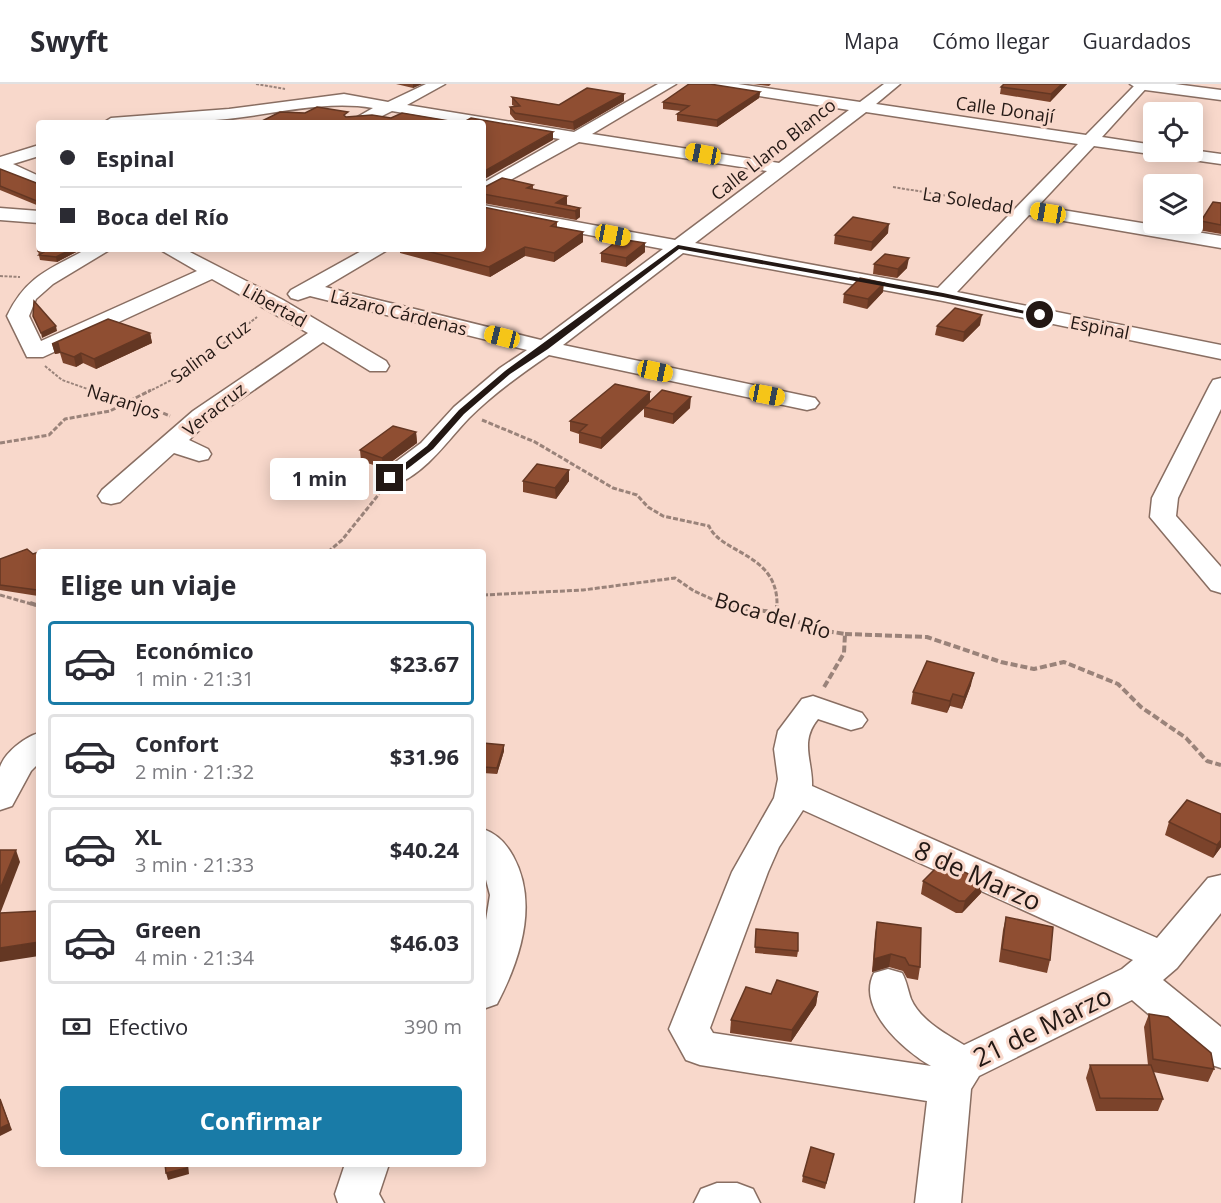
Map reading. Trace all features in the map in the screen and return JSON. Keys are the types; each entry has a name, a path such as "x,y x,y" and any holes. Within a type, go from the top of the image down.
{"main road":[{"path":"1138,84 1221,95"}],"street":[{"path":"362,120 438,84"},
{"path":"486,188 669,84"},
{"name":"Calle Donají","path":"708,84 1143,148"},
{"name":"Calle Llano Blanco","path":"678,247 893,84"},
{"path":"943,295 1088,140 1143,85"},
{"path":"150,120 229,114 344,99 471,120"},
{"path":"486,122 683,151 780,168"},
{"path":"0,147 36,141"},
{"path":"0,164 36,151"},
{"path":"1203,157 1221,159"},
{"path":"0,164 36,182"},
{"name":"La Soledad","path":"1025,209 1221,242"},
{"name":"Espinal","path":"486,211 943,295 1221,352"},
{"path":"0,214 36,217"},
{"path":"390,478 430,448 462,412 508,373 545,348 678,247"},
{"path":"96,252 46,280 27,296 18,316 35,352 211,272"},
{"name":"Libertad","path":"174,252 276,304 378,366"},
{"path":"276,304 374,252"},
{"name":"Lázaro Cárdenas","path":"308,289 545,348 807,403"},
{"name":"Veracruz","path":"111,496 201,416 323,332"},
{"path":"1221,385 1165,498 1163,517 1221,584"},
{"path":"174,441 188,451 199,454"},
{"path":"851,720 813,706 798,721 790,749 796,779 794,792 764,842 743,888 708,974 689,1029 700,1048 957,1076"},
{"path":"0,798 18,765 36,747"},
{"name":"8 de Marzo","path":"794,792 1149,968 1221,1051"},
{"path":"486,846 506,872 508,920 486,984"},
{"name":"21 de Marzo","path":"957,1076 1149,968 1221,888"},
{"path":"888,984 891,999 903,1019 957,1076"},
{"path":"938,1203 957,1076"},
{"path":"361,1203 357,1194 367,1167"},
{"path":"717,1203 737,1203"}],"path":[{"name":"La Soledad","path":"893,187 948,198 1025,209"},
{"name":"Salina Cruz","path":"0,443 50,435 65,419 110,411 187,372 276,304"},
{"name":"Naranjos","path":"51,374 90,391 131,400 168,416 201,416"},
{"path":"462,412 535,442 613,488 637,495 648,507 663,516 709,526 712,533 758,561 769,574 779,598 777,612"},
{"path":"332,549 340,543 362,509 384,489 390,478"},
{"name":"Boca del Río","path":"486,595 583,590 675,578 694,591 732,608 777,612 814,629 845,634 844,653 813,706"},
{"path":"0,595 36,605"},
{"path":"845,634 927,636 1001,662 1034,669 1064,662 1118,684 1141,707 1186,738 1207,761 1221,765"}],"building":[{"path":"689,84 710,84 760,92 717,120 677,114 689,106 663,102"},
{"path":"1004,84 1062,84 1051,94 1001,87"},
{"path":"587,88 624,94 573,122 515,113 510,107 520,106 512,97 559,105"},
{"path":"317,107 348,112 344,115 346,117 372,115 391,118 402,113 443,120 264,120 280,112 305,113"},
{"path":"486,121 553,132 486,170"},
{"path":"0,169 36,183 36,201 0,186"},
{"path":"502,178 533,185 527,188 567,196 556,203 580,208 575,211 486,195 486,186"},
{"path":"1213,202 1221,203 1221,225 1203,221"},
{"path":"486,208 557,222 551,226 583,232 554,253 525,247 489,267 431,252 486,252"},
{"path":"853,217 889,224 872,242 835,235"},
{"path":"620,239 645,243 626,258 601,253"},
{"path":"44,252 66,252 56,257 39,255"},
{"path":"885,254 909,258 898,269 874,264"},
{"path":"860,278 884,283 868,299 844,294"},
{"path":"34,301 56,326 41,333 33,316"},
{"path":"955,308 982,315 964,332 937,326"},
{"path":"108,319 150,333 94,359 81,353 74,357 60,352 58,343 52,344"},
{"path":"615,384 650,392 601,438 579,432 587,425 570,421"},
{"path":"662,390 691,397 673,414 644,407"},
{"path":"393,426 416,432 382,458 360,450"},
{"path":"537,464 569,470 555,488 523,481"},
{"path":"27,549 33,554 36,553 36,590 0,585 0,559"},
{"path":"927,661 974,673 964,697 953,694 950,701 913,692"},
{"path":"486,743 504,745 497,768 486,767"},
{"path":"1187,800 1221,814 1221,840 1217,845 1169,822"},
{"path":"0,850 16,850 0,889"},
{"path":"942,862 984,881 965,901 959,901 923,881"},
{"path":"36,911 36,942 0,948 0,913"},
{"path":"1006,917 1053,927 1050,960 1002,949"},
{"path":"877,922 921,928 920,967 909,965 905,958 891,954 874,959"},
{"path":"756,929 798,933 798,951 755,947"},
{"path":"777,980 818,992 792,1030 731,1020 746,987 771,994"},
{"path":"1149,1014 1168,1017 1211,1053 1214,1069 1153,1059"},
{"path":"1090,1065 1151,1065 1163,1099 1100,1098"},
{"path":"0,1099 9,1124 0,1128"},
{"path":"811,1147 834,1154 826,1183 803,1176"},
{"path":"165,1167 187,1167 187,1168 166,1173"}],"route":[{"path":"390,478 430,448 462,412 508,373 545,348 678,247 1040,315"}]}
